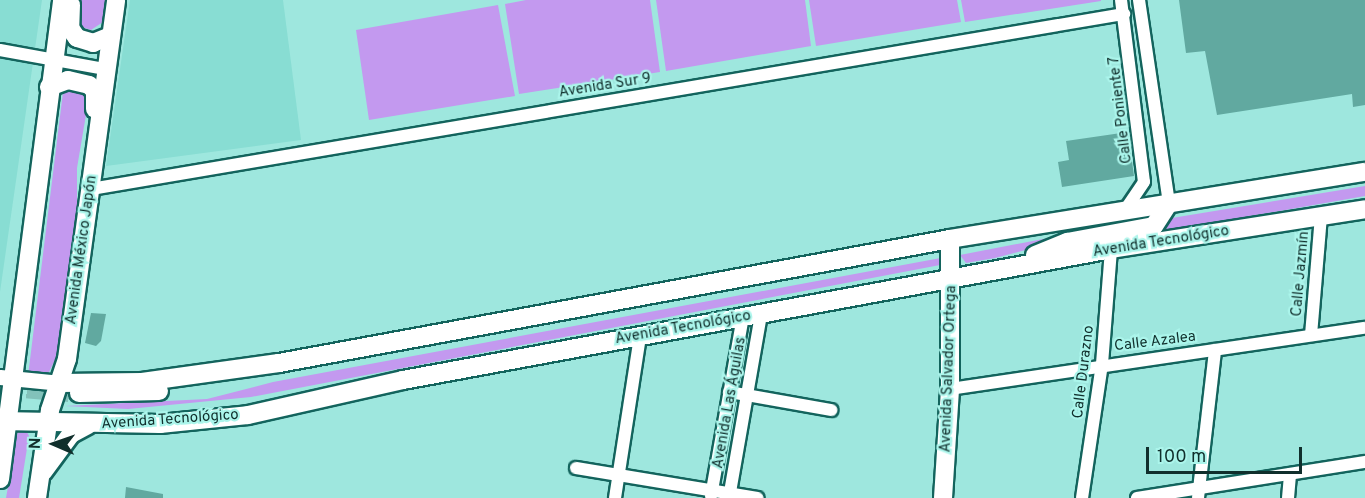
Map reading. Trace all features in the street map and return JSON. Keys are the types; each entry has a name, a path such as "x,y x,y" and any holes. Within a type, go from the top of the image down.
{"main road":[{"path":"0,479 4,374 17,348 52,61 62,0"},
{"path":"72,0 70,28 77,38 93,43 110,36"},
{"name":"Avenida México Japón","path":"37,498 48,424 70,386 69,345 116,0"},
{"path":"49,87 77,80 95,91 84,191 90,197"},
{"path":"70,386 189,377 366,349 469,326 484,327 950,239 1365,172"},
{"path":"1000,270 1067,242 1154,226 1169,203"},
{"name":"Avenida Tecnológico","path":"4,421 88,425 248,415 403,380 1111,249 1365,209"},
{"name":"Avenida Salvador Ortega","path":"943,498 950,389 952,279 950,239"},
{"path":"68,417 201,413 403,380"},
{"path":"40,476 71,434 88,425"}],"street":[{"name":"Calle Poniente 7","path":"1121,0 1144,182 1125,210"},
{"path":"1139,0 1169,203"},
{"name":"Avenida Sur 9","path":"90,197 1124,14"},
{"path":"0,50 105,69"},
{"name":"Calle Jazmín","path":"1311,335 1321,215"},
{"name":"Calle Durazno","path":"1082,498 1102,364 1111,249"},
{"name":"Avenida Las Águilas","path":"729,496 761,314"},
{"name":"Avenida Las Águilas","path":"711,494 743,317"},
{"name":"Calle Azalea","path":"950,389 1102,364 1365,328"},
{"path":"615,498 640,336"},
{"path":"1199,492 1215,350"},
{"path":"4,374 70,386"},
{"path":"729,392 831,410"},
{"path":"1137,498 1199,492 1365,462"},
{"path":"576,468 711,494 758,498"},
{"path":"1288,498 1290,474"}],"shaded area":[{"path":"0,0 42,0 0,292"},
{"path":"73,0 109,0 106,20 91,30 82,27"},
{"path":"130,0 283,0 301,140 106,166"},
{"path":"526,0 650,0 660,72 519,94 505,4"},
{"path":"656,0 805,0 811,46 666,71"},
{"path":"809,0 957,0 961,22 816,46"},
{"path":"961,0 1101,0 1101,1 965,22"},
{"path":"498,5 515,96 369,120 356,30"},
{"path":"64,84 85,90 88,103 77,168 77,215 57,356 47,376 28,376"},
{"path":"1365,186 1365,196 1149,234 1172,218"},
{"path":"1141,220 995,258 966,263 960,255"},
{"path":"946,257 946,263 940,265 251,397 128,409 65,406 207,399 273,382"},
{"path":"18,430 26,430 29,436 19,498 6,498"}],"building":[{"path":"1179,0 1365,0 1365,105 1353,107 1352,94 1217,115 1205,51 1186,53"},
{"path":"1128,132 1134,176 1062,187 1058,162 1069,160 1066,141"},
{"path":"91,313 106,314 101,341 96,346 85,343"},
{"path":"126,487 163,494 163,498 125,498"}],"tunnel":[{"path":"0,387 69,393"}]}
